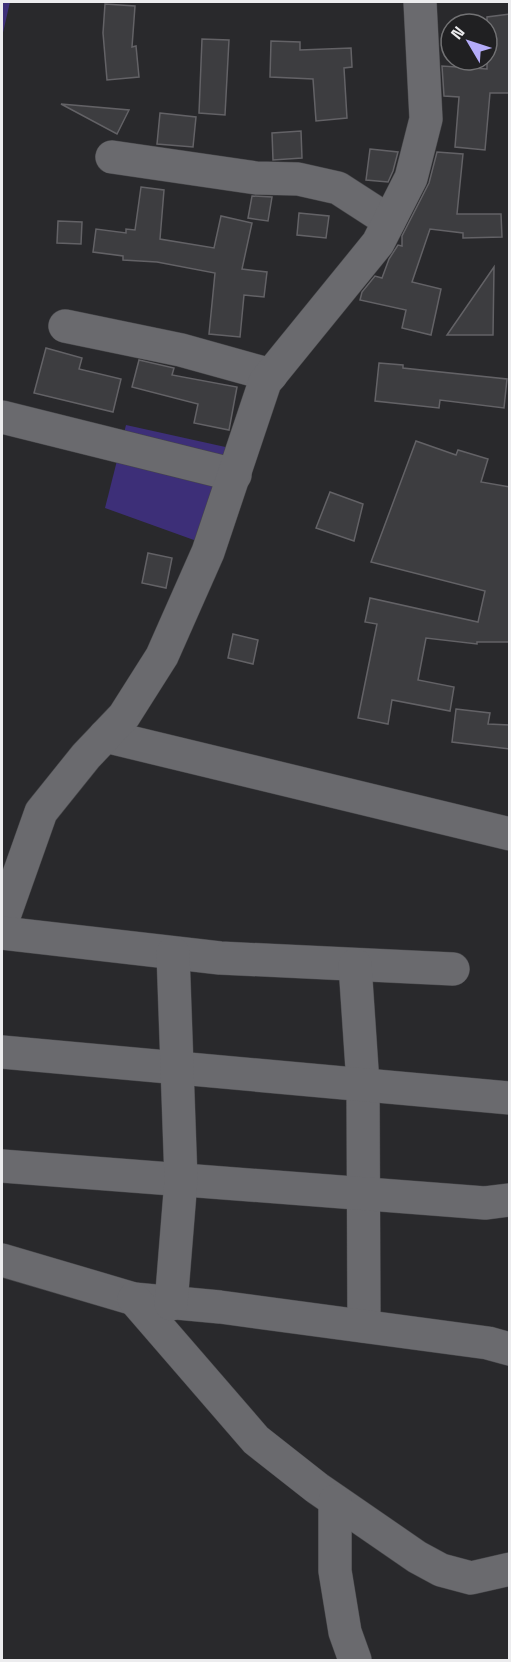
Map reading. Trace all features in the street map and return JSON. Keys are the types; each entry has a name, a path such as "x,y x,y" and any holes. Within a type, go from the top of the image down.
{"street":[{"path":"2,922 41,812 86,756 124,716 162,656 208,552 265,382 378,243 411,178 426,119 420,2"},
{"path":"112,157 256,178 308,181 338,188 389,221"},
{"path":"65,326 181,350 271,375"},
{"path":"2,417 235,475"},
{"path":"105,736 510,834"},
{"path":"2,933 220,958 453,969"},
{"path":"171,1304 181,1180 173,953"},
{"path":"356,964 363,1084 364,1326"},
{"path":"2,1052 510,1098"},
{"path":"2,1166 485,1203 510,1200"},
{"path":"2,1260 134,1299 220,1307 364,1326 488,1343 510,1349"},
{"path":"134,1299 256,1440 335,1501 417,1557 441,1570 471,1578 510,1569"},
{"path":"335,1501 335,1571 345,1632 355,1660"}],"shaded area":[{"path":"2,2 10,2 2,37"},
{"path":"126,425 239,450 205,544 105,508"}],"building":[{"path":"105,4 135,6 132,47 136,46 139,77 107,80 103,33"},
{"path":"510,14 510,93 490,93 485,150 455,147 459,97 444,96 442,72 499,72 499,15"},
{"path":"202,39 229,40 225,115 199,113"},
{"path":"271,41 300,42 300,50 351,48 352,67 344,68 347,118 316,121 313,79 270,77"},
{"path":"61,104 129,110 117,134"},
{"path":"160,113 196,117 193,147 157,144"},
{"path":"301,131 302,158 273,160 272,133"},
{"path":"370,149 398,152 388,182 366,180"},
{"path":"437,152 463,154 457,214 501,214 502,237 463,238 463,233 430,229 412,282 441,289 431,335 402,328 406,310 360,300 362,292 375,276 382,278 389,259 398,245 402,246 402,236 429,183"},
{"path":"141,187 164,190 160,239 214,248 221,216 252,223 242,269 267,272 264,297 244,295 240,337 209,334 215,273 157,262 123,260 123,256 93,252 96,229 126,233 126,229 135,230"},
{"path":"252,196 272,197 268,221 248,218"},
{"path":"299,213 329,216 326,238 297,235"},
{"path":"58,221 82,222 81,244 57,243"},
{"path":"494,267 493,335 447,335"},
{"path":"46,348 82,358 79,369 121,379 113,412 34,393"},
{"path":"139,360 174,368 172,375 237,387 229,430 194,423 198,404 132,387"},
{"path":"379,363 403,365 403,368 507,379 504,408 440,400 439,408 375,401"},
{"path":"416,441 456,455 458,450 488,459 481,482 510,487 510,642 477,642 477,644 426,638 418,680 454,687 450,711 392,700 388,724 358,718 377,624 365,622 370,598 478,622 485,591 371,562"},
{"path":"330,492 363,504 354,541 316,528"},
{"path":"148,553 172,558 166,588 142,583"},
{"path":"233,634 258,640 253,664 228,658"},
{"path":"456,709 490,713 488,724 510,725 510,749 452,742"}]}
